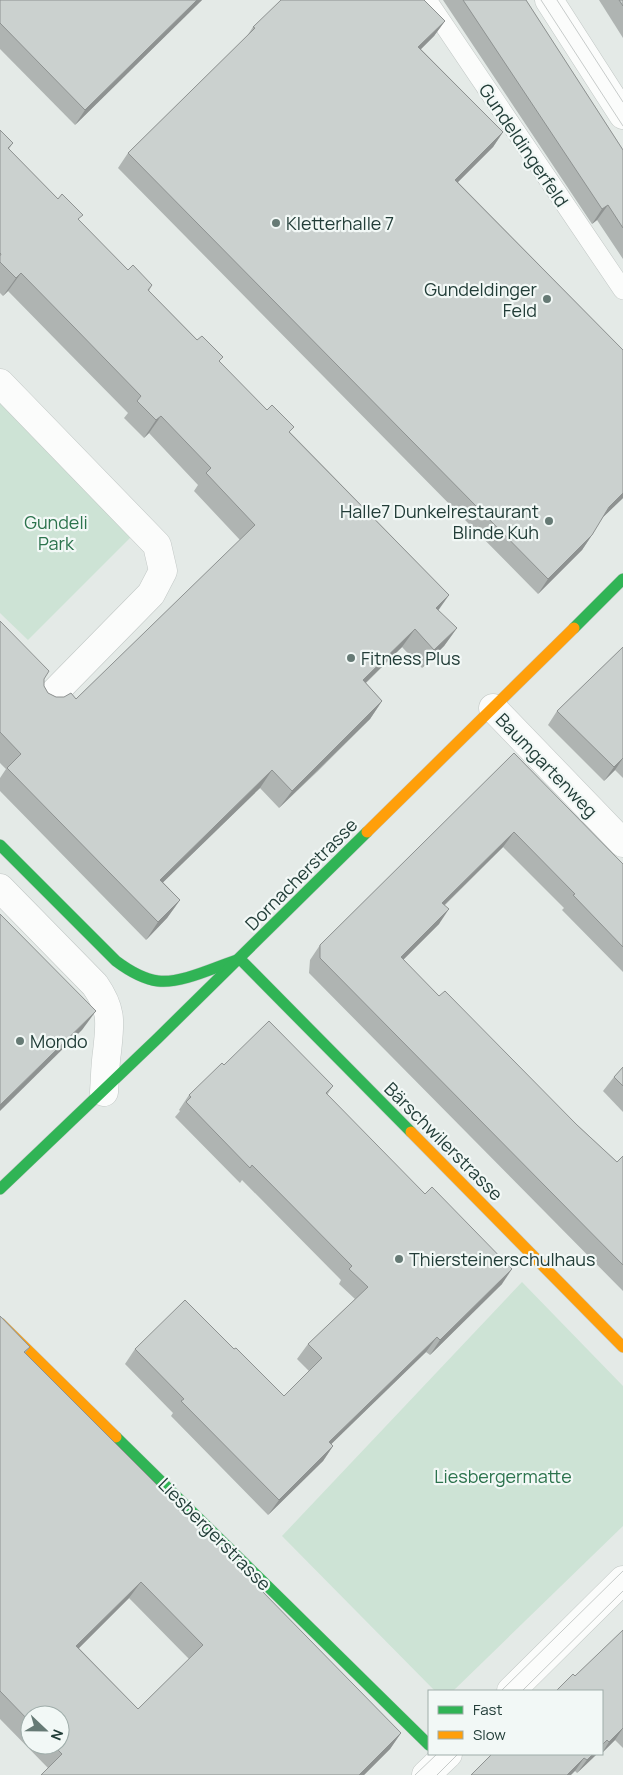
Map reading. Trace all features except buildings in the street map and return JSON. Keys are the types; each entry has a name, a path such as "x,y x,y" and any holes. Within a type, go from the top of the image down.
{"street":[{"path":"549,0 623,115"},
{"path":"0,383 157,545 162,571 151,594 47,700"},
{"name":"Dornacherstrasse","path":"0,1189 104,1092 240,959 623,579"},
{"name":"Baumgartenweg","path":"493,708 623,843"},
{"path":"0,845 116,961 127,969 160,981 180,978 240,959"},
{"path":"0,888 95,985 103,997 111,1028 104,1092"},
{"name":"Bärschwilerstrasse","path":"240,959 623,1347"},
{"name":"Liesbergerstrasse","path":"0,1323 428,1748"},
{"path":"512,1690 623,1580"}],"lane":[{"name":"Gundeldingerfeld","path":"427,0 623,290"}],"green space":[{"name":"Gundeli Park","path":"0,396 136,532 28,640 0,613"},
{"name":"Liesbergermatte","path":"522,1282 623,1386 623,1526 454,1690 434,1690 282,1536"}],"tram line":[{"path":"541,0 623,126"},
{"path":"557,0 623,102"},
{"path":"502,1690 623,1571"},
{"path":"523,1690 623,1591"},
{"path":"415,1775 436,1755"},
{"path":"437,1775 457,1755"}],"traffic: fast":[{"path":"574,628 623,579"},
{"path":"0,1189 158,1038 367,832"},
{"path":"0,845 116,961 136,974 158,981 178,980 240,959 411,1132"},
{"path":"116,1437 428,1744"}],"traffic: slow":[{"path":"367,832 574,628"},
{"path":"411,1132 623,1347"},
{"path":"0,1323 116,1437"}],"place":[{"name":"Kletterhalle 7","path":"276,223"},
{"name":"Gundeldinger Feld","path":"547,299"},
{"name":"Halle7 Dunkelrestaurant Blinde Kuh","path":"549,521"},
{"name":"Fitness Plus","path":"351,658"},
{"name":"Mondo","path":"20,1041"},
{"name":"Thiersteinerschulhaus","path":"399,1259"}]}
